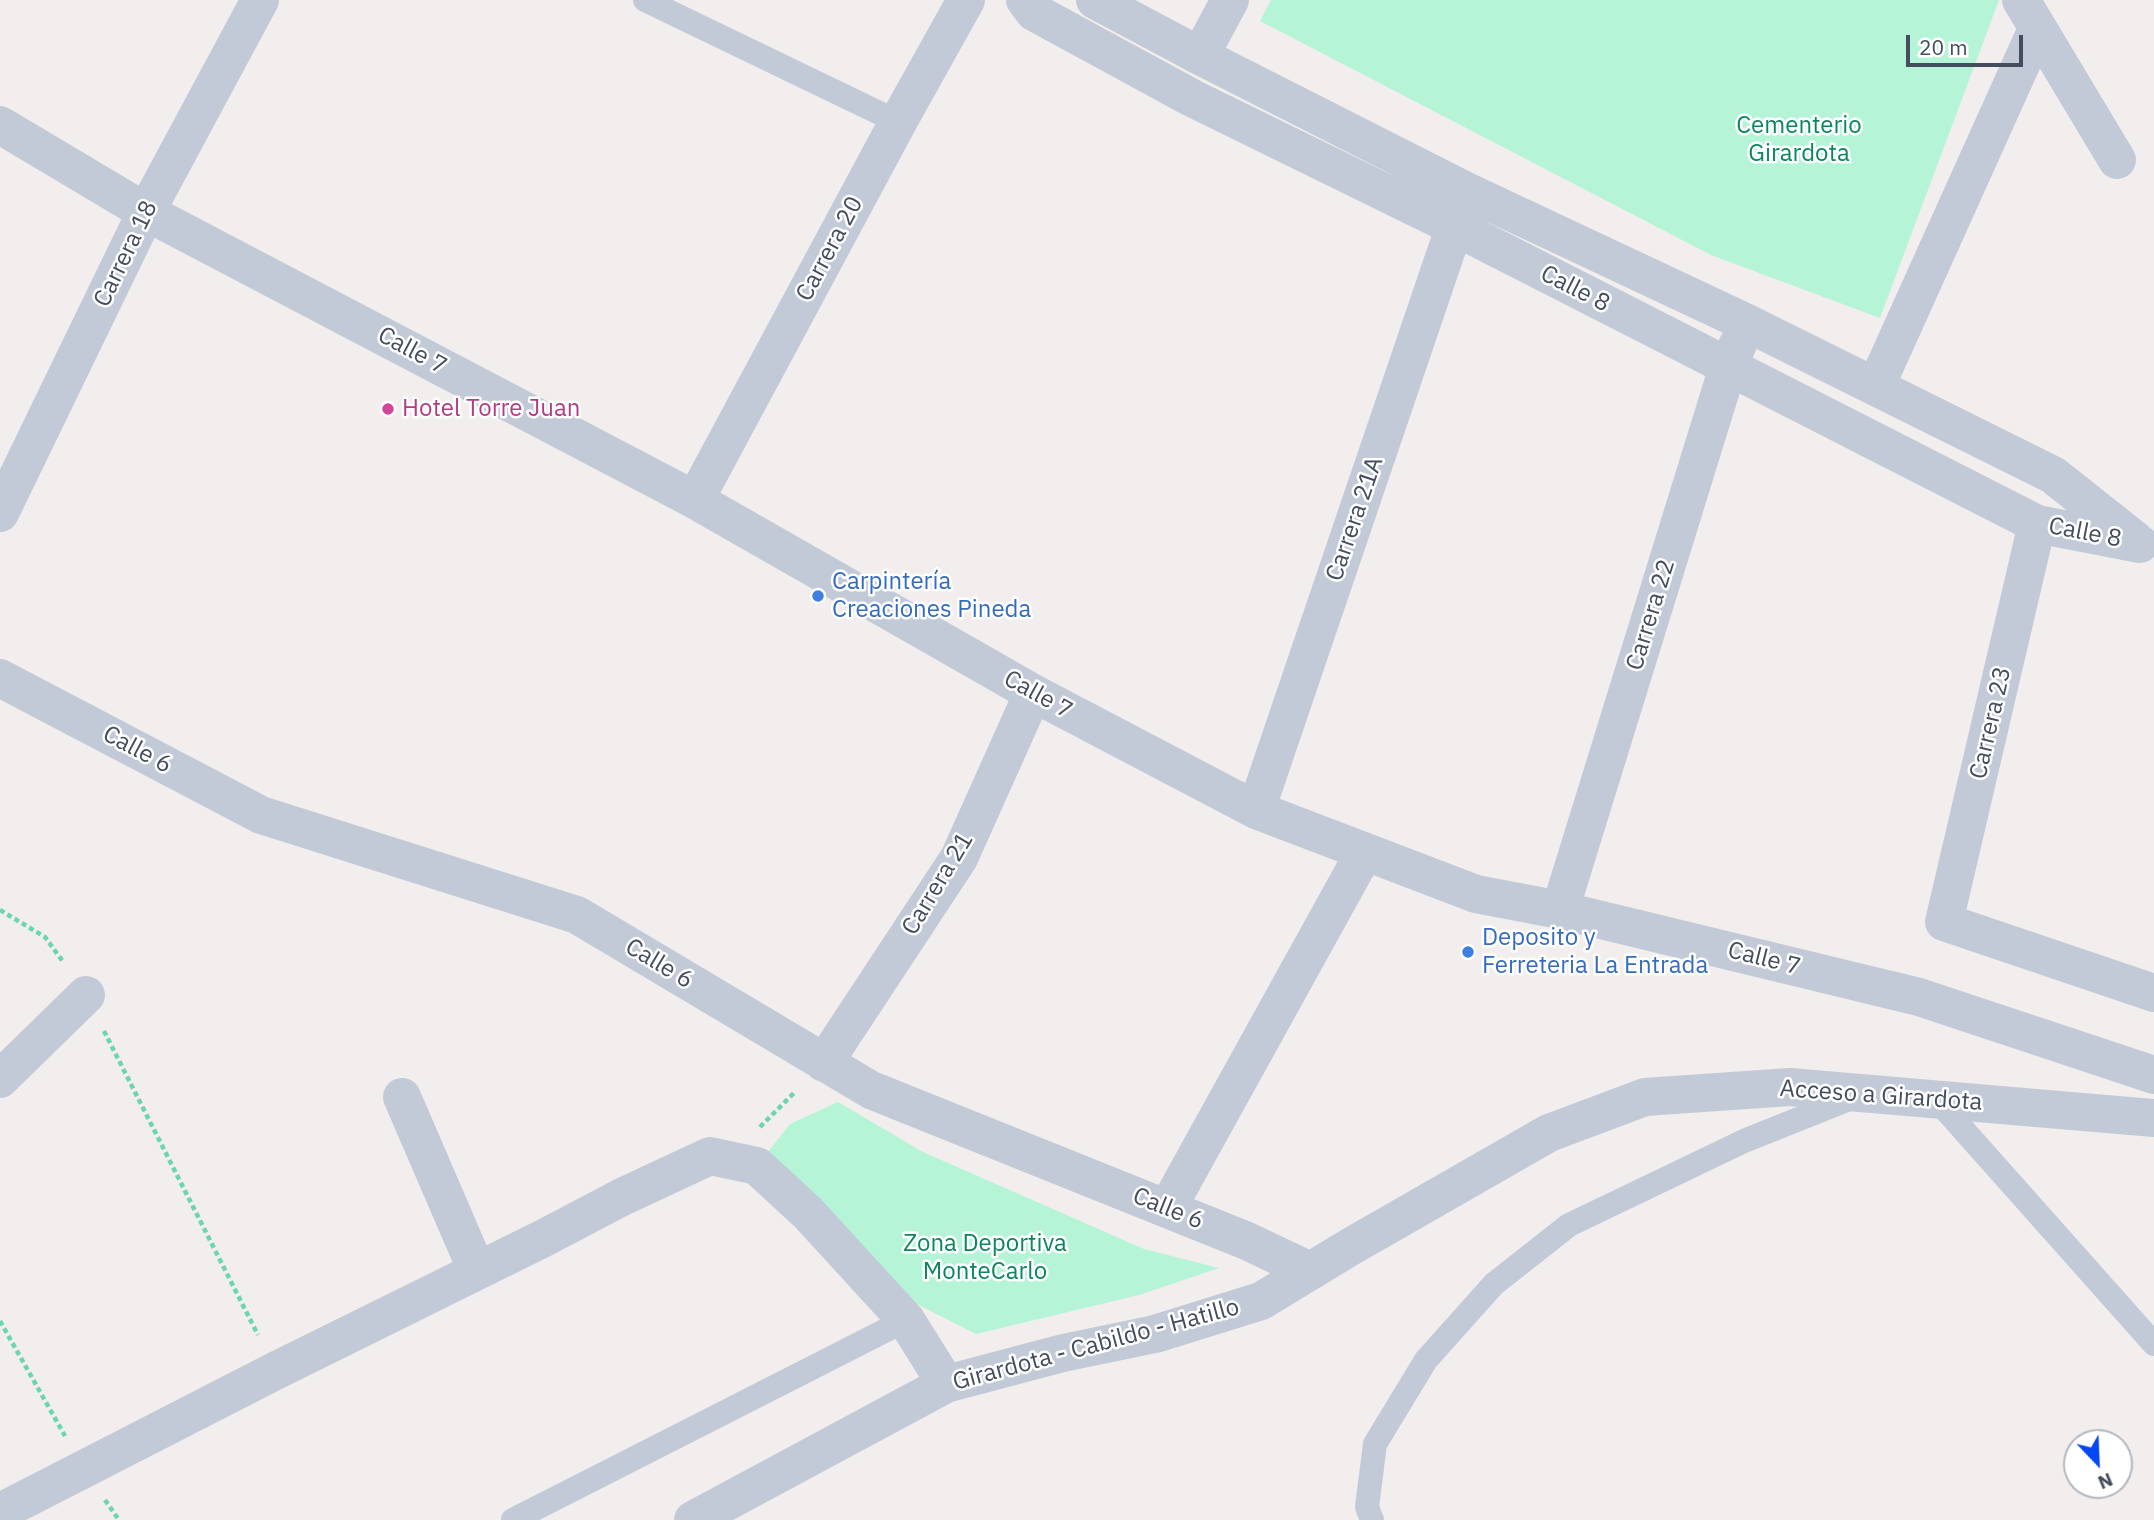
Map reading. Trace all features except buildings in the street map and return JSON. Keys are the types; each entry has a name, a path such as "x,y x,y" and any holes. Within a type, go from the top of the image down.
{"street":[{"name":"Carrera 18","path":"0,513 146,212 260,0"},
{"name":"Carrera 20","path":"695,500 966,0"},
{"name":"Calle 8","path":"1025,0 1034,12 1192,98 1455,227 2037,524 2147,548"},
{"name":"Calle 8","path":"1095,0 1200,57 1466,191 1747,323 2053,475 2147,548"},
{"path":"1200,57 1230,0"},
{"path":"2029,15 2117,160"},
{"path":"1876,386 2029,15"},
{"name":"Calle 7","path":"0,125 146,212 695,500 1033,693 1256,810 1476,894 1560,909 1919,997 2154,1075"},
{"name":"Carrera 21A","path":"1256,810 1466,191"},
{"name":"Carrera 22","path":"1560,909 1728,367 1747,323"},
{"name":"Carrera 23","path":"2037,524 1944,922 2154,993"},
{"name":"Calle 6","path":"0,678 261,816 577,915 871,1090 1247,1241 1310,1272"},
{"name":"Carrera 21","path":"824,1063 959,858 1033,693"},
{"path":"1167,1209 1364,853"},
{"path":"0,1079 86,995"},
{"name":"Acceso a Girardota","path":"1350,1247 1549,1133 1645,1097 1790,1087 2154,1118"},
{"path":"402,1097 477,1271"},
{"path":"0,1512 622,1197 710,1156 757,1166 808,1213 906,1320 946,1384"},
{"name":"Girardota - Cabildo - Hatillo","path":"693,1520 946,1384 1063,1353 1155,1334 1261,1301 1350,1247"}],"lane":[{"path":"645,0 898,122"},
{"path":"1372,1520 1367,1507 1374,1444 1426,1360 1494,1284 1569,1225 1744,1141 1861,1094"},
{"path":"1936,1099 2154,1344"},
{"path":"513,1520 906,1320"}],"path":[{"path":"0,910 45,937 86,995 275,1371"},
{"path":"727,1160 824,1063"},
{"path":"0,1321 84,1469 119,1520"}],"green space":[{"name":"Cementerio Girardota","path":"1271,0 1999,0 1880,318 1711,255 1260,21"},
{"name":"Zona Deportiva MonteCarlo","path":"838,1102 923,1152 1144,1249 1219,1268 1139,1295 976,1334 917,1304 757,1166 790,1124"}],"place":[{"name":"Hotel Torre Juan","path":"388,409"},
{"name":"Carpintería Creaciones Pineda","path":"818,596"},
{"name":"Deposito y Ferreteria La Entrada","path":"1468,952"}]}
